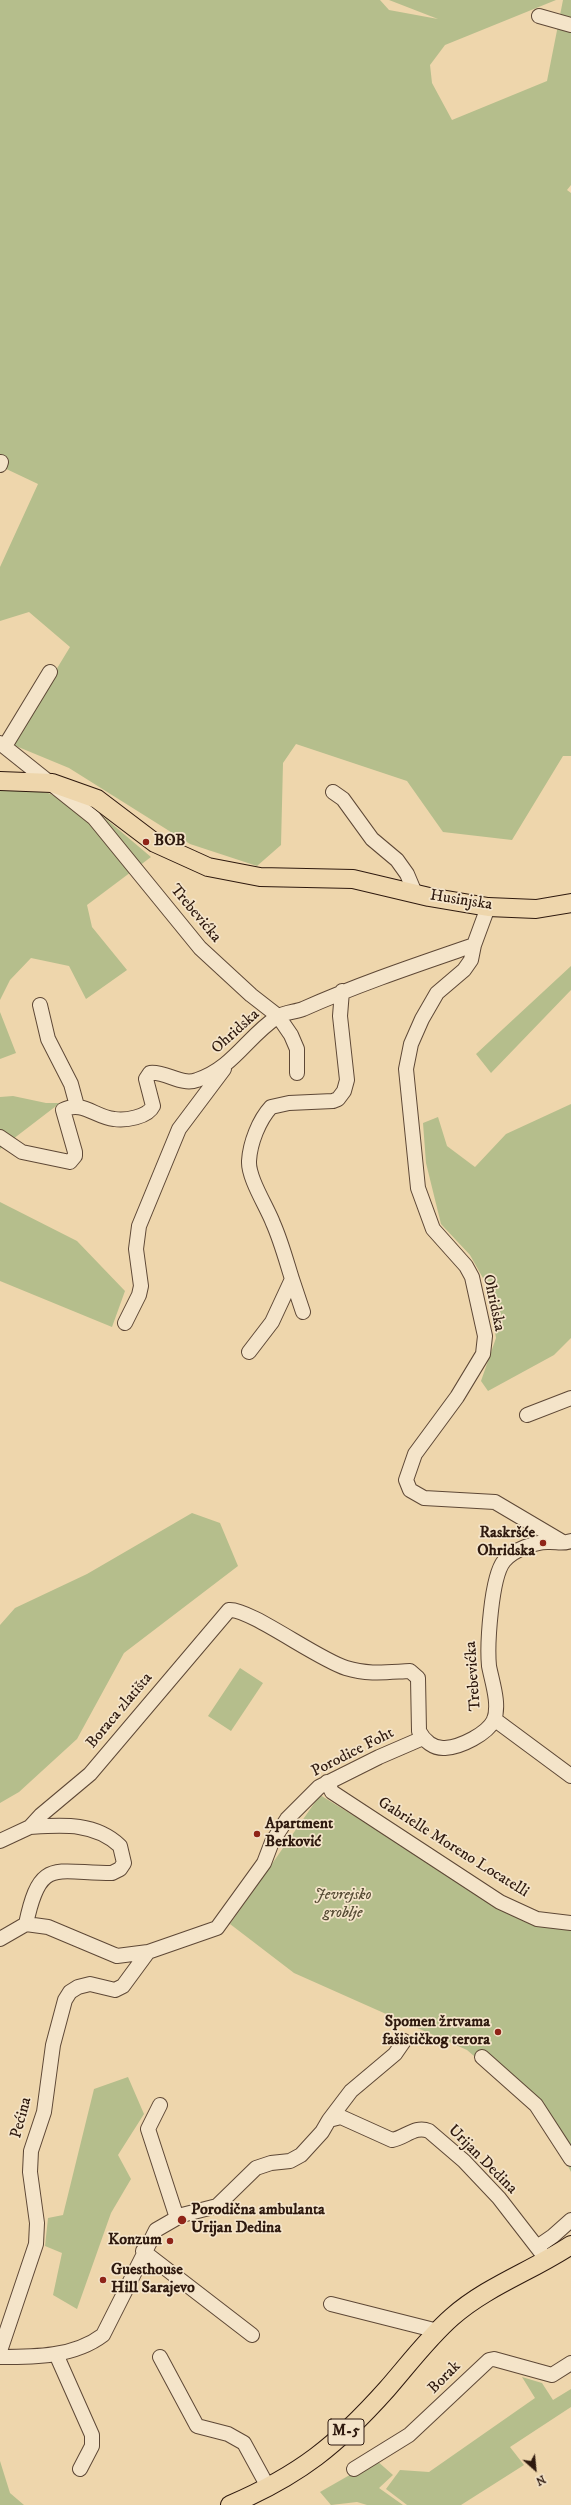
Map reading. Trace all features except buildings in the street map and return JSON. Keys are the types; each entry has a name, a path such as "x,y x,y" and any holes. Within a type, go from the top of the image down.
{"main road":[{"name":"Husinjska","path":"0,781 52,783 97,799 155,843 208,867 260,877 353,879 414,893 488,907 536,909 571,903"},
{"name":"M-5","path":"230,2505 300,2470 334,2444 387,2389 452,2317 542,2254 571,2245"}],"street":[{"path":"539,16 571,25"},
{"path":"2,744 50,672"},
{"name":"Trebevićka","path":"2,744 94,818 200,948 278,1016 291,1035 297,1049 297,1073"},
{"path":"333,792 343,799 372,839 397,860 407,874 414,893"},
{"name":"Ohridska","path":"488,907 474,945 471,960 464,970 437,993 410,1044 406,1069 418,1188 433,1229 466,1266 472,1277 485,1336 483,1354 457,1397 415,1454 408,1470 406,1480 410,1490 424,1498 495,1502 569,1545"},
{"name":"Ohridska","path":"78,1106 114,1119 146,1114 153,1106 146,1079 150,1073 158,1072 190,1082 197,1080 226,1066 248,1041 278,1016 302,1009 342,991 474,945"},
{"path":"302,1312 292,1278 249,1162 258,1130 271,1107 289,1103 333,1101 338,1099 344,1091 347,1080 340,1016 342,991"},
{"path":"0,1137 22,1152 70,1162 75,1156 64,1110 78,1106 71,1084 48,1039 40,1005"},
{"path":"125,1323 139,1295 140,1286 136,1249 139,1226 180,1129 226,1066"},
{"path":"249,1352 272,1322 292,1278"},
{"path":"527,1415 571,1398"},
{"name":"Trebevićka","path":"423,1738 438,1748 448,1748 479,1735 488,1729 494,1719 496,1705 489,1664 488,1637 494,1590 500,1567 510,1556 524,1548 541,1542 569,1545"},
{"name":"Boraca zlatišta","path":"30,1828 41,1815 90,1774 229,1610 245,1612 319,1657 346,1668 364,1673 410,1671 414,1673 418,1678 419,1731 423,1738"},
{"path":"494,1719 571,1776"},
{"name":"Porodice Foht","path":"26,1924 48,1927 117,1956 148,1952 217,1928 264,1863 272,1842 287,1819 319,1787 423,1738"},
{"name":"Gabrielle Moreno Locatelli","path":"327,1782 332,1792 500,1902 537,1919 571,1923"},
{"name":"Boraca zlatišta","path":"0,1841 30,1828 67,1825 100,1831 120,1846 124,1863 120,1869 112,1873 58,1871 46,1875 33,1892 26,1924"},
{"path":"0,1939 26,1924"},
{"name":"Pećina","path":"0,2351 36,2244 37,2223 30,2172 31,2151 44,2112 51,2059 65,2000 70,1992 78,1987 90,1984 115,1990 123,1986 134,1975 148,1952"},
{"path":"0,2357 56,2354 82,2348 103,2335 131,2282 144,2251 156,2230 177,2218 217,2206 256,2168 271,2163 290,2161 301,2155 322,2132 351,2091 395,2054 404,2041"},
{"path":"482,2057 536,2105 571,2159"},
{"path":"160,2105 148,2129 177,2218"},
{"name":"Urijan Dedina","path":"330,2120 341,2117 392,2140 414,2130 423,2128 429,2131 464,2161 499,2198 542,2254"},
{"path":"542,2254 553,2236 571,2220"},
{"path":"144,2251 252,2335"},
{"path":"331,2304 438,2331"},
{"path":"56,2354 92,2435 92,2446 80,2469"},
{"path":"160,2358 197,2426 228,2434 244,2442 268,2487"},
{"name":"Borak","path":"354,2469 409,2435 489,2360 494,2359 552,2375 571,2364"}],"green space":[{"path":"0,0 380,0 389,10 438,19 389,0 556,0 445,45 430,65 432,83 452,120 547,81 563,0 571,0 571,185 567,190 571,193 571,756 563,756 512,840 443,832 407,781 296,744 283,763 281,845 257,866 190,844 69,768 11,744 70,647 29,612 0,621 0,567 38,484 0,466"},
{"path":"14,787 48,793 99,813 151,857 87,905 92,927 127,970 86,999 69,966 31,958 10,980 0,1000 0,789"},
{"path":"571,966 571,990 491,1073 476,1054"},
{"path":"0,1012 16,1053 0,1059"},
{"path":"13,1096 46,1103 60,1103 0,1149 0,1097"},
{"path":"571,1104 571,1338 554,1355 488,1391 481,1381 496,1338 488,1287 470,1255 441,1224 426,1163 423,1123 438,1117 447,1146 475,1167 506,1134"},
{"path":"0,1202 77,1241 125,1291 112,1327 0,1281"},
{"path":"192,1513 220,1523 238,1566 124,1653 77,1739 19,1792 0,1803 0,1625 15,1608 87,1574"},
{"path":"240,1668 263,1683 231,1731 208,1716"},
{"name":"Jevrejsko groblje","path":"320,1795 511,1912 571,1921 571,2172 552,2134 518,2094 467,2050 294,1973 230,1924"},
{"path":"128,2077 144,2114 118,2155 131,2179 111,2213 77,2309 53,2295 62,2253 45,2246 48,2218 63,2215 94,2089"},
{"path":"522,2377 542,2383 553,2400 571,2389 571,2407 510,2447 524,2465 461,2505 407,2505 386,2489 400,2470 429,2472 535,2398"},
{"path":"376,2460 393,2475 379,2488 403,2505 367,2505 357,2502 331,2505 320,2492"},
{"path":"0,2461 10,2493 24,2505 0,2505"}],"place":[{"name":"BOB","path":"146,842"},
{"name":"Raskršće Ohridska","path":"543,1543"},
{"name":"Apartment Berković","path":"257,1834"},
{"name":"Spomen žrtvama fašističkog terora","path":"498,2032"},
{"name":"Porodična ambulanta Urijan Dedina","path":"182,2220"},
{"name":"Konzum","path":"170,2241"},
{"name":"Guesthouse Hill Sarajevo","path":"103,2280"}]}
